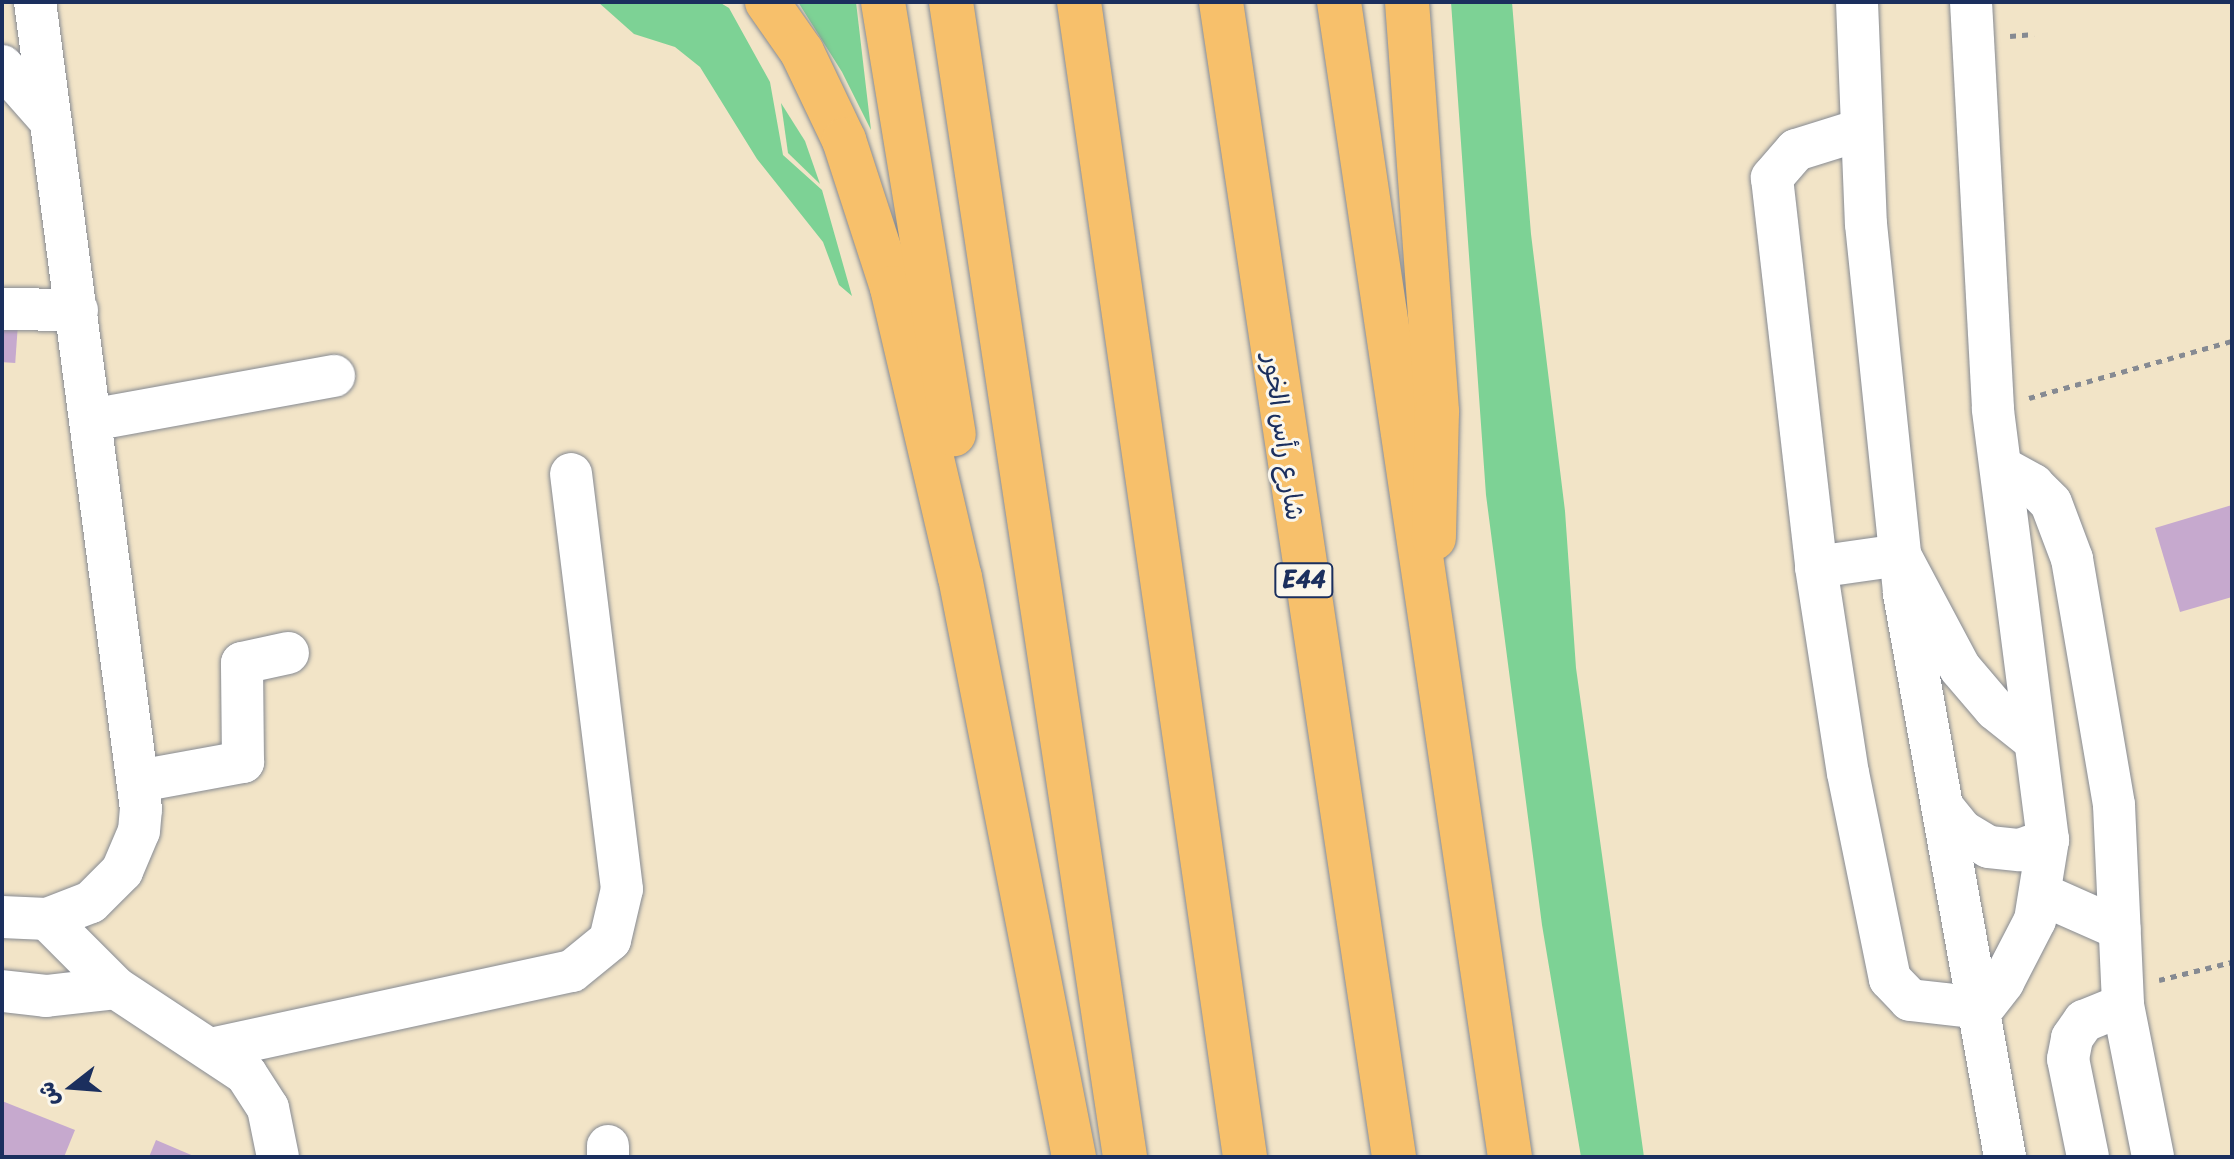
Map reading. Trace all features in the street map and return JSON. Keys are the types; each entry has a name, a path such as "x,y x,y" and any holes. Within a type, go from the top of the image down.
{"highway":[{"path":"767,2 823,92 863,188 892,288 960,577 1074,1157"},
{"path":"883,2 956,448 960,577"},
{"path":"951,2 1125,1157"},
{"path":"1079,2 1245,1157"},
{"name":"شارع رأس الخور","path":"1221,2 1394,1157"},
{"path":"1339,2 1425,604 1510,1157"},
{"path":"1407,2 1439,468 1425,604"},
{"path":"1365,965 1417,1157"}],"street":[{"path":"2,917 47,919 91,902 122,871 139,831 139,781 55,129 35,2"},
{"path":"1857,2 1860,130 1900,555 1983,1008 2005,1157"},
{"path":"1971,2 1993,408 2048,840 2041,894 2022,949 1983,1008"},
{"path":"2,66 30,92 55,129"},
{"path":"1860,130 1796,150 1772,178 1816,567 1848,773 1890,979 1910,1000 1983,1008"},
{"path":"2,309 77,310"},
{"path":"91,420 334,376"},
{"path":"2001,467 2033,485 2051,503 2072,559 2114,805 2123,997 2153,1157"},
{"path":"215,1048 572,971 610,940 622,889 571,474"},
{"path":"1816,567 1900,555"},
{"path":"1900,555 1960,668 1995,709 2035,741"},
{"path":"139,781 243,762 242,663 288,653"},
{"path":"1945,810 1962,831 1989,847 2020,850 2048,840"},
{"path":"2041,894 2120,929"},
{"path":"47,919 116,988 215,1048 258,1090 275,1130 278,1157"},
{"path":"2,991 46,996 116,988"},
{"path":"2088,1157 2068,1059 2072,1038 2084,1021 2123,997"}],"path":[{"path":"1993,408 2232,341"},
{"path":"2123,997 2232,962"}],"green space":[{"path":"598,2 719,2 729,8 770,82 783,155 822,190 852,296 839,285 823,242 757,159 700,67 675,47 634,34"},
{"path":"798,2 856,2 871,130 842,72"},
{"path":"1451,2 1512,2 1531,234 1565,511 1576,668 1644,1157 1581,1157 1542,925 1486,495"},
{"path":"781,103 805,141 820,184 788,153"}],"building":[{"path":"2,323 18,324 15,363 2,362"},
{"path":"2232,505 2232,597 2180,612 2155,528"},
{"path":"2,1101 75,1130 64,1157 2,1157"},
{"path":"156,1140 196,1157 149,1157"}]}
